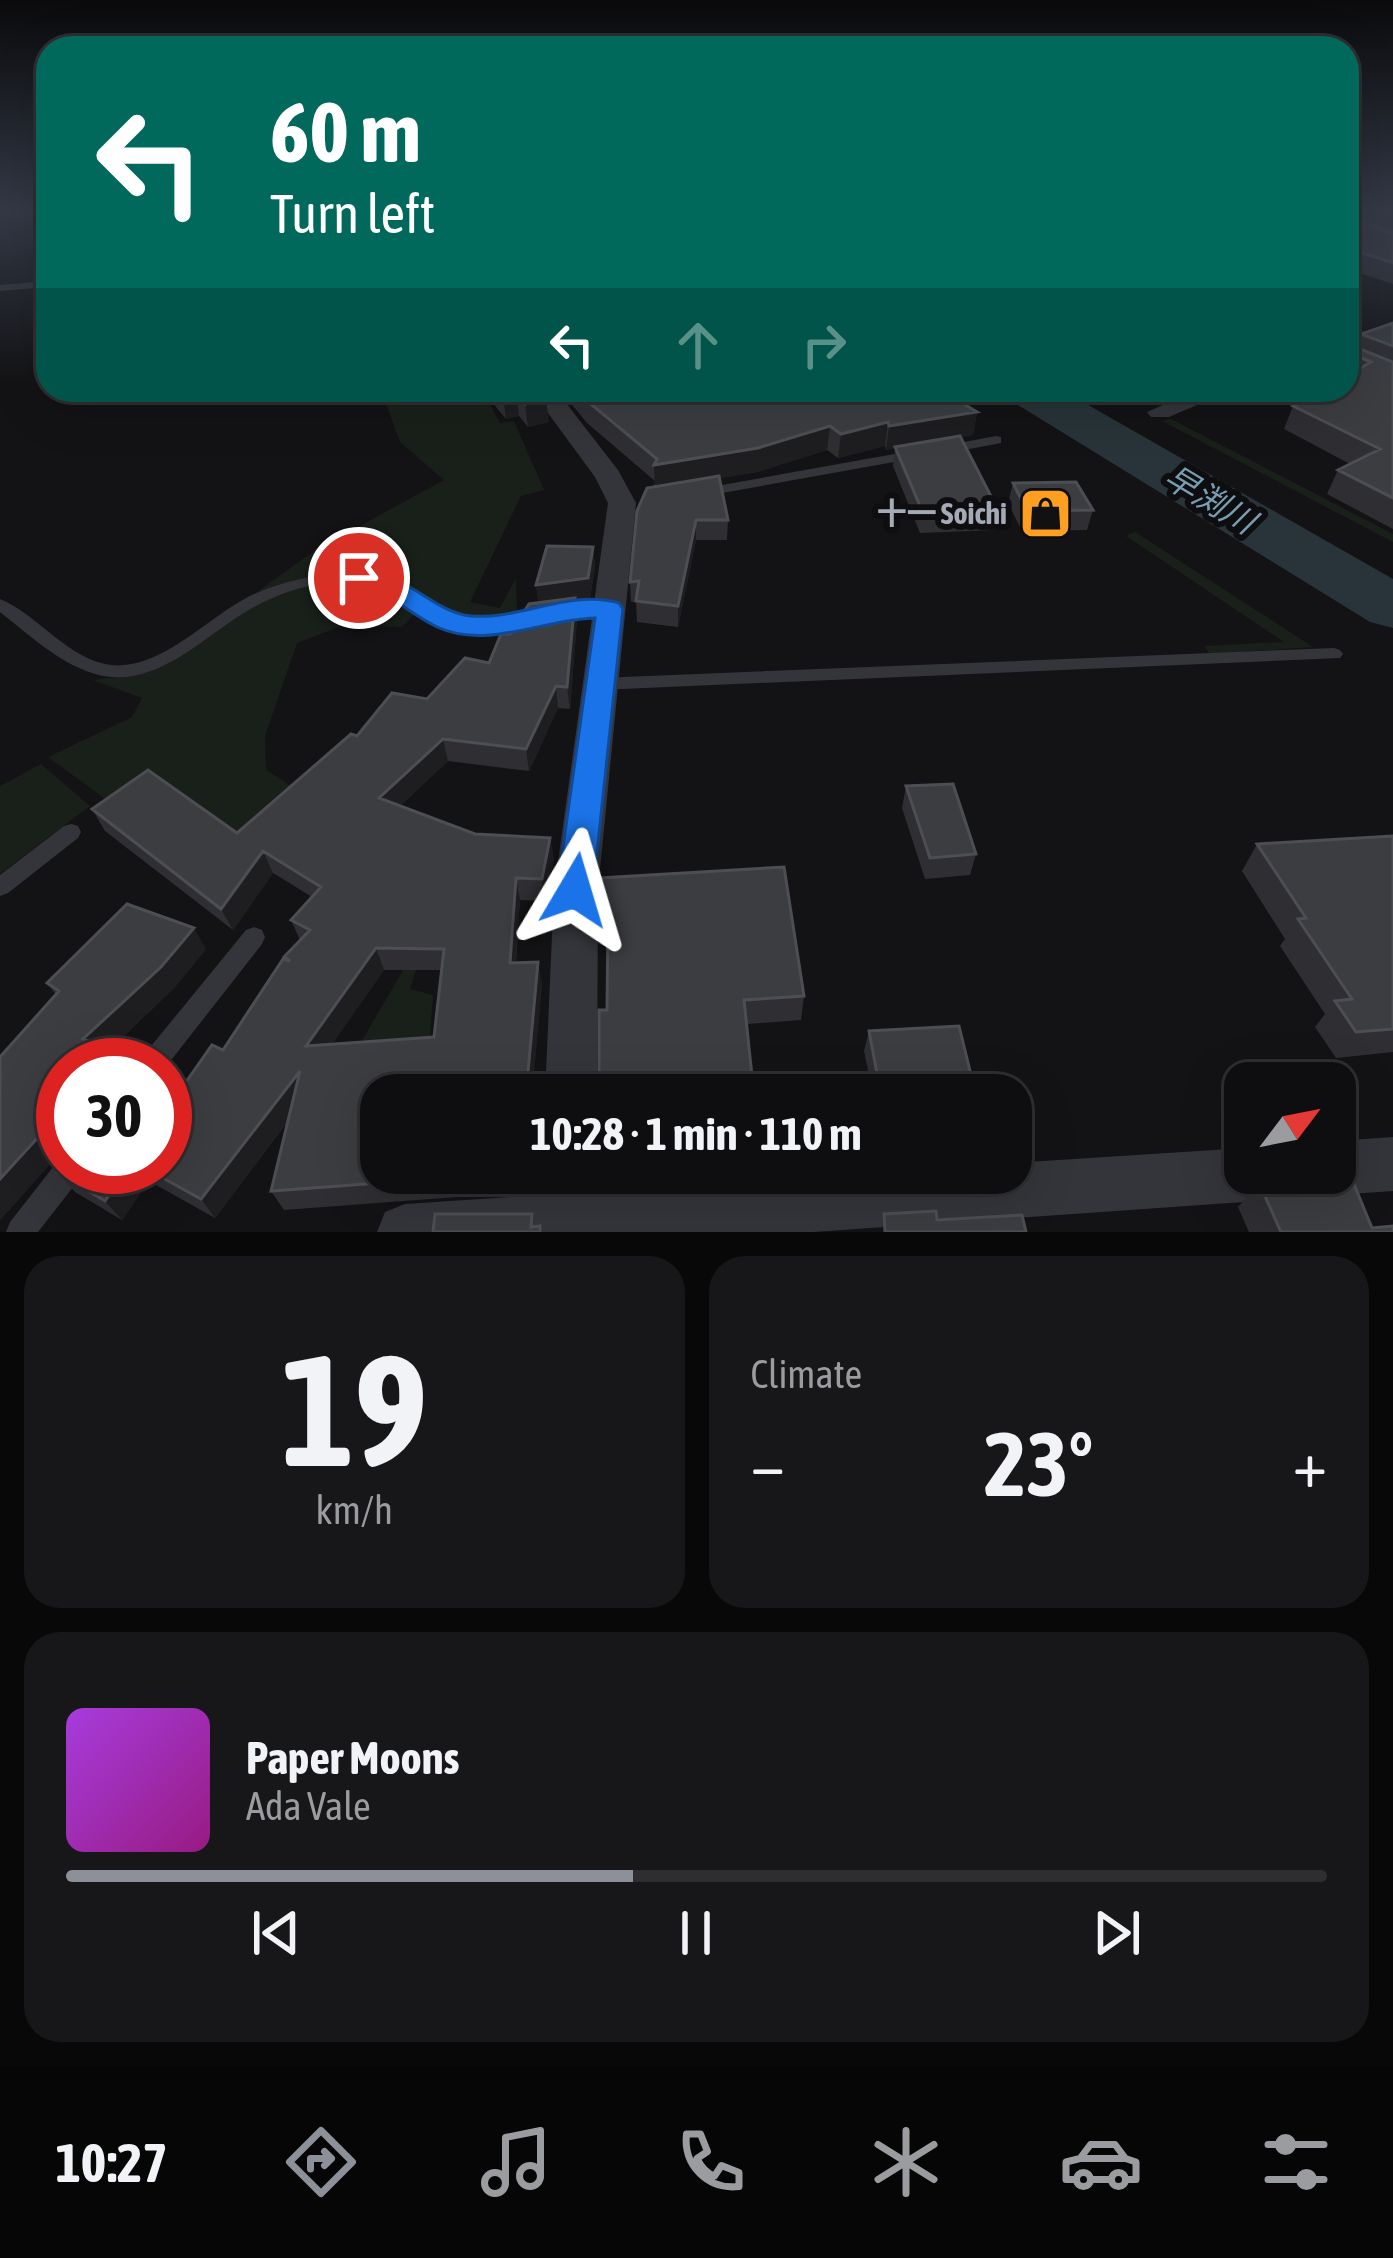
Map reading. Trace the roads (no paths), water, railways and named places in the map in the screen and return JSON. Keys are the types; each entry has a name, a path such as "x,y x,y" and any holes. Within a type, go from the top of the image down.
{"street":[{"path":"560,402 608,476 633,501 598,684 575,890 572,1074"},
{"path":"1160,412 1187,402"},
{"path":"1356,1167 1393,1164"},
{"path":"405,1232 569,1208 855,1217 1224,1178"}],"lane":[{"path":"0,288 36,285"},
{"path":"693,494 996,440"},
{"path":"0,604 99,669 134,671 190,643 240,608 283,588 322,579 359,578 391,587 448,621 472,625 503,625 565,610 610,609"},
{"path":"598,684 1334,654"},
{"path":"0,887 71,832"},
{"path":"174,1038 254,937"},
{"path":"20,1232 50,1194"}],"waterway":[{"name":"早渕川","path":"1047,402 1393,607"}],"place":[{"name":"十一 Soichi","path":"1046,513"}]}
